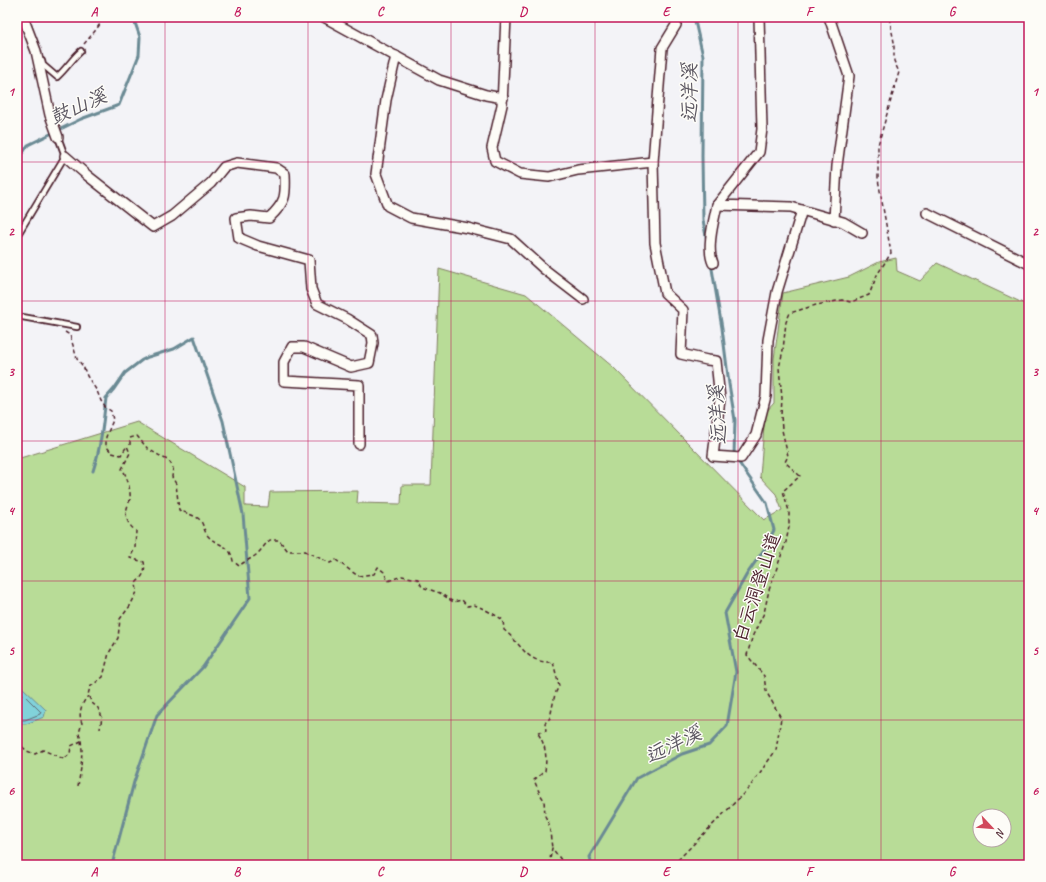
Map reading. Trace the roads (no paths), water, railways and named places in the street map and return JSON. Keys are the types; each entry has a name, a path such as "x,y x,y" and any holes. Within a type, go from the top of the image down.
{"street":[{"path":"23,17 36,51 50,115 58,137"},
{"path":"324,17 439,80 486,95 503,98"},
{"path":"506,17 503,98 492,148 495,161 520,174 550,177 578,170 653,162"},
{"path":"676,17 676,25 662,48 653,162 655,243 665,293 683,310 681,354 716,361 720,399 714,456 741,458 756,435 766,396 768,340 777,292 802,210"},
{"path":"713,263 710,244 717,205 759,152 762,129 759,17"},
{"path":"829,17 850,76 837,166 834,220"},
{"path":"396,56 386,100 376,174 388,206 411,218 468,228 511,239 544,269 583,299"},
{"path":"65,156 153,227 172,216 211,183 224,167 238,163 276,168 285,174 286,193 280,208 269,218 251,216 236,218 239,238 258,246 310,260 311,289 317,304 347,319 372,335 373,343 369,363 351,367 304,347 292,347 284,362 284,381 359,385 359,444"},
{"path":"717,205 791,207 843,222 862,233"},
{"path":"927,213 1029,264"}],"lane":[{"path":"36,51 43,65 56,77 81,51"},
{"path":"17,236 65,156 58,137"},
{"path":"17,316 77,328"}],"water":[{"path":"22,687 46,710 44,717 26,724 17,724 17,692"}],"waterway":[{"name":"鼓山溪","path":"17,162 28,145 81,119 119,105 139,55 140,37 133,17"},
{"name":"远洋溪","path":"694,17 703,56 703,220 707,242"},
{"name":"远洋溪","path":"711,263 735,420 734,455"},
{"path":"93,471 100,444 106,398 125,373 142,360 174,349 194,337 223,421 243,514 250,598 203,667 157,715 134,782 112,865"},
{"name":"远洋溪","path":"591,865 589,857 637,778 682,754 709,745 727,726 736,672 725,613 747,574 765,548 774,530 767,503 737,460"}]}
